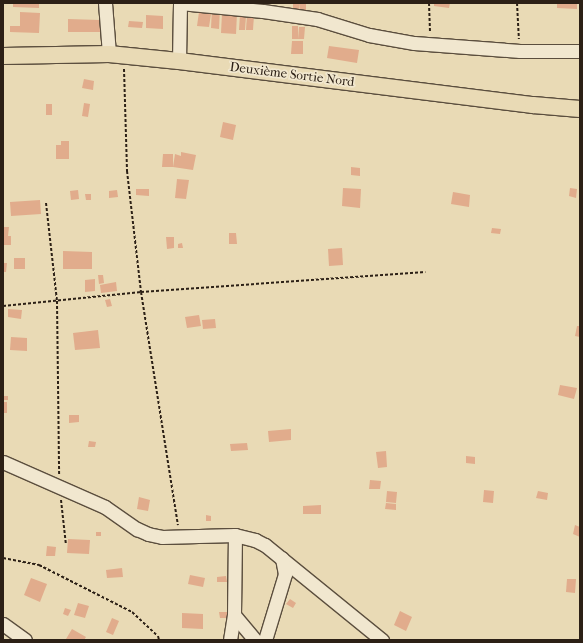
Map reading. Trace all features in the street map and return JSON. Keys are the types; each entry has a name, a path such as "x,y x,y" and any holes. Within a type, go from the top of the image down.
{"main road":[{"name":"Deuxième Sortie Nord","path":"3,56 116,55 179,61 517,103 580,109"}],"street":[{"path":"105,3 116,55"},
{"path":"179,61 180,3 242,8 318,19 369,35 430,45 520,50 580,51"},
{"path":"3,462 105,507 137,530 162,537 235,535 245,537 265,545 382,640"},
{"path":"230,640 234,615 235,535"},
{"path":"265,640 285,574 282,558"},
{"path":"234,615 255,640"},
{"path":"3,624 26,640"}],"path":[{"path":"429,3 430,45"},
{"path":"517,3 520,50"},
{"path":"116,55 127,171 141,292 180,537"},
{"path":"46,203 56,301 59,487 66,545"},
{"path":"3,306 141,292 425,272"},
{"path":"3,558 39,565 132,612 158,636 159,640"}],"building":[{"path":"13,3 39,3 39,8 13,7"},
{"path":"293,3 300,3 299,14 287,9 293,9"},
{"path":"300,3 306,4 306,15 300,15"},
{"path":"434,3 450,3 449,8 434,6"},
{"path":"557,3 577,3 577,9 557,8"},
{"path":"212,8 220,8 219,29 211,28"},
{"path":"20,12 40,13 39,33 10,32 10,26 20,26"},
{"path":"199,12 211,14 209,27 197,26"},
{"path":"222,13 237,13 236,34 221,33"},
{"path":"240,14 246,15 245,30 239,30"},
{"path":"146,15 163,16 163,29 146,28"},
{"path":"247,15 254,15 253,30 246,30"},
{"path":"68,19 100,20 100,32 68,32"},
{"path":"129,21 143,22 142,28 128,27"},
{"path":"292,26 298,26 298,39 292,39"},
{"path":"299,27 305,27 304,39 298,39"},
{"path":"292,41 303,41 303,54 291,54"},
{"path":"329,46 359,50 357,63 327,58"},
{"path":"84,79 94,81 93,90 82,88"},
{"path":"84,103 90,104 88,117 82,116"},
{"path":"46,104 52,104 52,115 46,115"},
{"path":"223,122 236,125 233,140 220,137"},
{"path":"61,141 69,141 69,159 56,159 56,145 61,145"},
{"path":"181,152 196,155 193,170 173,167 175,154 181,156"},
{"path":"163,154 173,154 173,167 162,167"},
{"path":"351,167 360,168 360,176 351,175"},
{"path":"177,179 189,180 186,199 175,198"},
{"path":"343,188 361,189 360,208 342,206"},
{"path":"570,188 577,189 576,198 569,196"},
{"path":"136,189 149,189 149,196 136,195"},
{"path":"78,190 79,199 71,200 70,191"},
{"path":"117,190 118,197 109,198 109,191"},
{"path":"453,192 470,195 469,207 451,204"},
{"path":"85,194 91,194 91,200 86,200"},
{"path":"40,200 41,214 11,216 10,202"},
{"path":"3,227 9,227 8,236 11,236 11,245 3,245"},
{"path":"492,228 501,229 500,234 491,233"},
{"path":"229,233 236,233 237,244 229,244"},
{"path":"166,237 174,237 174,248 167,249"},
{"path":"182,243 183,248 178,248 178,244"},
{"path":"342,248 343,265 329,266 328,249"},
{"path":"63,251 92,252 92,269 63,269"},
{"path":"14,258 25,258 25,269 14,269"},
{"path":"3,263 7,263 6,272 3,272"},
{"path":"98,275 103,275 104,283 99,284"},
{"path":"95,279 95,291 85,292 85,280"},
{"path":"116,282 117,291 101,293 100,285"},
{"path":"110,299 112,306 107,307 105,300"},
{"path":"8,309 22,310 21,319 8,317"},
{"path":"199,315 201,326 187,328 185,317"},
{"path":"215,319 216,328 203,329 202,320"},
{"path":"577,326 580,326 580,337 575,336"},
{"path":"98,330 100,348 75,350 73,333"},
{"path":"11,337 27,338 27,351 10,350"},
{"path":"560,385 577,388 574,399 558,395"},
{"path":"3,396 8,396 8,400 3,400"},
{"path":"3,402 7,402 7,413 3,413"},
{"path":"69,415 79,415 79,422 69,423"},
{"path":"291,429 291,440 269,442 268,431"},
{"path":"89,441 96,442 95,447 88,447"},
{"path":"247,443 248,450 231,451 230,444"},
{"path":"386,451 387,467 378,468 376,452"},
{"path":"466,456 475,457 475,464 466,463"},
{"path":"370,480 381,481 380,489 369,489"},
{"path":"484,490 494,491 493,503 483,502"},
{"path":"387,491 397,492 396,503 386,502"},
{"path":"538,491 548,493 547,500 536,498"},
{"path":"139,497 150,500 148,511 137,509"},
{"path":"386,503 396,504 396,510 385,509"},
{"path":"321,505 321,514 303,514 303,506"},
{"path":"206,515 211,516 211,521 206,521"},
{"path":"575,525 580,527 580,537 573,534"},
{"path":"96,532 101,532 101,536 96,536"},
{"path":"68,539 90,540 89,554 67,553"},
{"path":"47,546 56,547 55,556 46,556"},
{"path":"122,568 123,577 107,578 106,570"},
{"path":"190,575 205,578 203,587 188,584"},
{"path":"226,576 227,582 217,582 217,577"},
{"path":"31,578 47,584 40,602 24,595"},
{"path":"567,579 576,579 575,593 566,592"},
{"path":"290,599 296,603 293,608 286,604"},
{"path":"78,603 89,606 85,618 74,615"},
{"path":"65,608 71,610 68,616 63,614"},
{"path":"400,611 412,617 406,631 394,625"},
{"path":"219,612 229,612 229,618 220,618"},
{"path":"182,613 203,614 203,629 182,628"},
{"path":"112,618 119,621 113,635 106,632"},
{"path":"72,629 86,637 84,640 66,639"}]}
